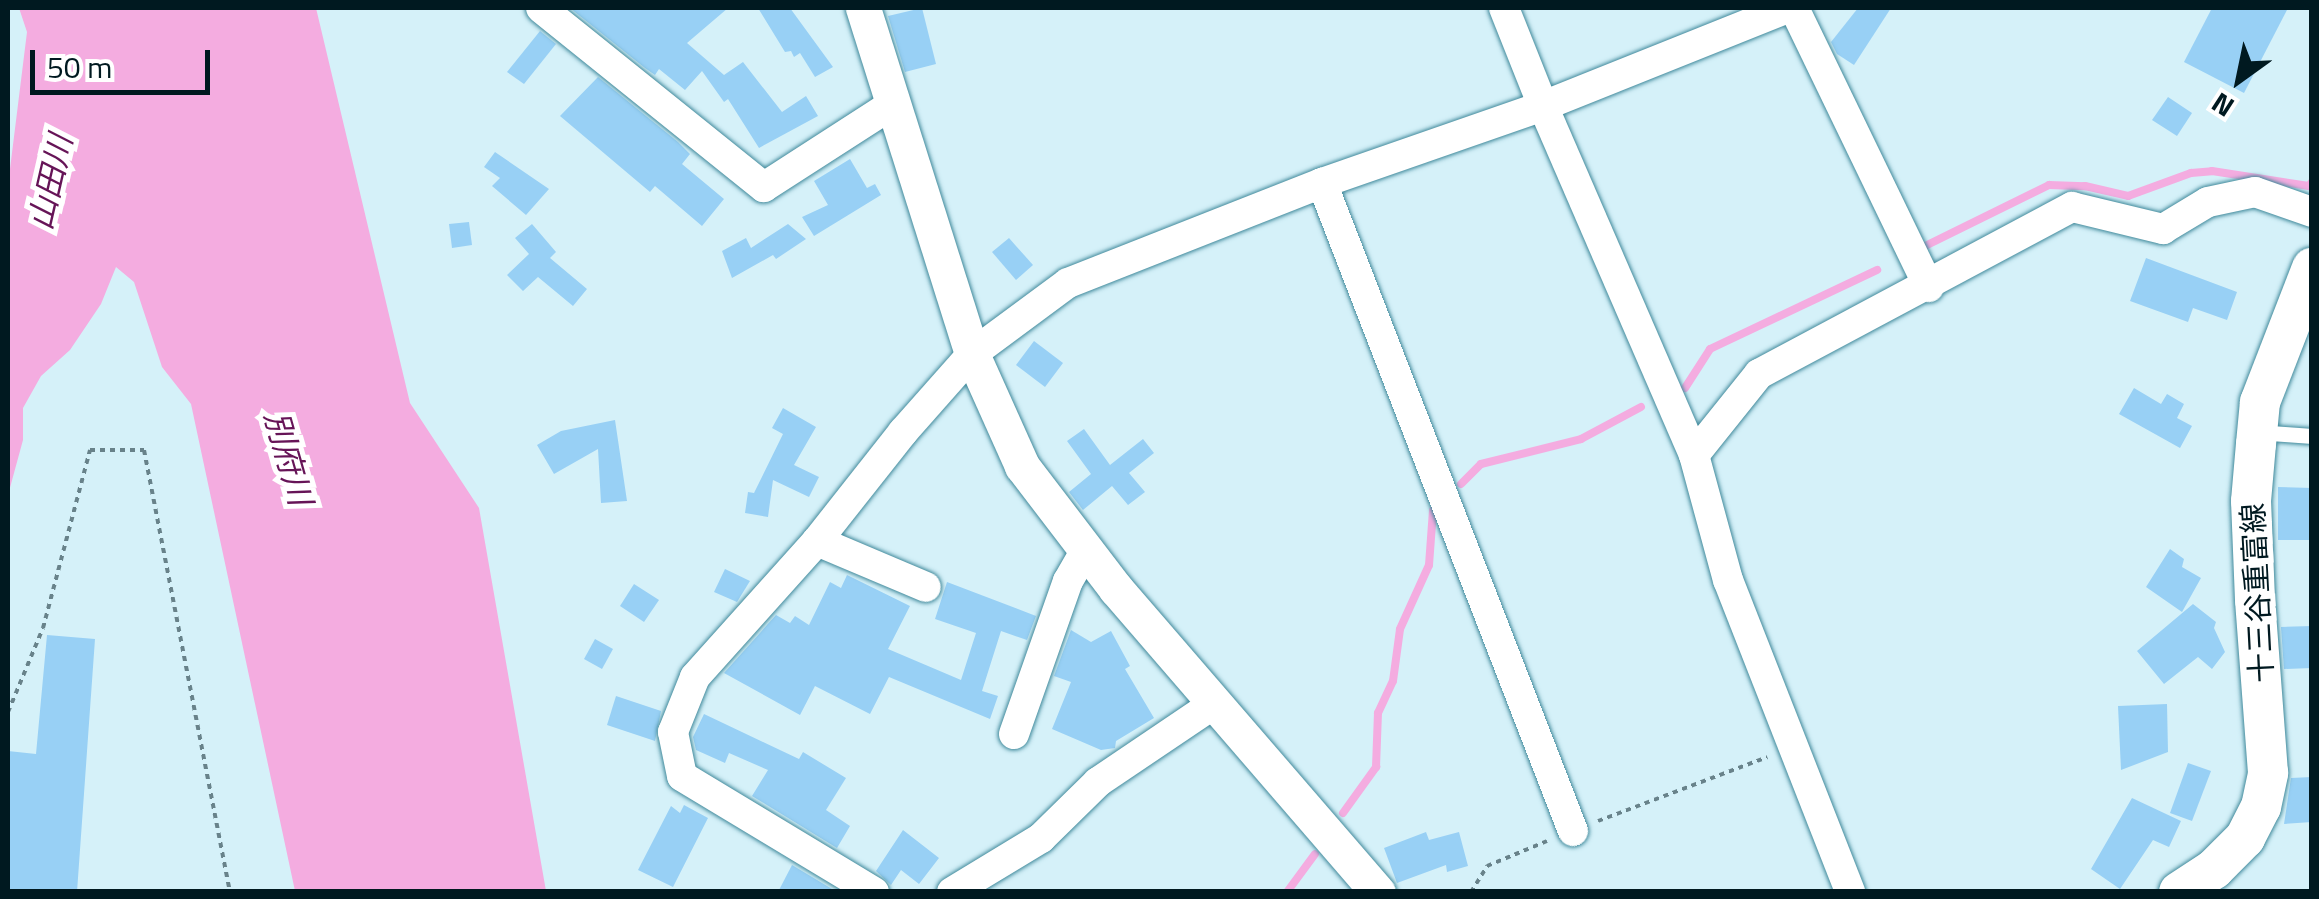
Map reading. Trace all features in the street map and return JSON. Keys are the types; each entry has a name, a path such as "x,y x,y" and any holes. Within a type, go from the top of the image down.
{"main road":[{"name":"十三谷重富線","path":"2179,892 2220,880 2260,807 2268,773 2252,501 2257,432 2260,402 2312,268"}],"street":[{"path":"540,8 764,186 894,104"},
{"path":"864,8 972,354 1022,466 1085,551 1378,892"},
{"path":"1504,8 1694,455 1728,580 1850,892"},
{"path":"874,892 682,776 674,732 695,677 817,541 902,432 972,354 1068,283 1322,182 1543,106 1791,8 1929,287"},
{"path":"1322,182 1573,831"},
{"path":"1694,455 1758,374 1929,287 2072,207 2163,229 2208,202 2254,192 2312,212"},
{"path":"817,541 926,587"},
{"path":"1014,734 1068,580 1085,551"},
{"path":"952,892 1040,838 1098,782 1215,703"}],"lane":[{"path":"2257,432 2312,436"}],"path":[{"path":"8,712 43,628 90,450 144,450 230,892"},
{"path":"1472,892 1487,866 1792,747"}],"water":[{"path":"19,8 316,8 410,403 479,508 546,891 295,891 191,404 162,367 134,282 116,267 101,304 70,350 41,376 23,408 23,440 8,495 8,185 27,32"}],"building":[{"path":"570,8 728,8 687,43 724,75 743,62 782,112 806,96 818,116 759,148 728,99 724,102 702,71 685,90 659,69 655,75 645,68"},
{"path":"758,8 790,8 833,67 815,77 800,53 794,57 791,51 785,52"},
{"path":"922,8 936,64 905,72 888,16"},
{"path":"1858,8 1891,8 1854,65 1837,54 1831,42"},
{"path":"2212,8 2288,8 2244,93 2184,62"},
{"path":"540,31 556,44 524,84 507,72"},
{"path":"598,77 678,142 690,154 682,164 724,199 702,226 655,186 650,192 560,116"},
{"path":"2168,97 2192,113 2177,136 2152,120"},
{"path":"495,152 549,189 526,215 492,186 500,178 484,167"},
{"path":"850,159 867,188 875,184 881,195 814,236 802,217 828,205 814,181"},
{"path":"469,222 472,245 452,248 449,224"},
{"path":"532,224 556,252 550,258 587,289 573,306 538,277 523,291 507,275 529,254 515,238"},
{"path":"788,224 806,239 776,259 773,255 732,278 722,251 746,238 751,248"},
{"path":"1009,238 1033,265 1016,280 992,252"},
{"path":"2146,258 2237,292 2227,320 2193,308 2188,322 2130,301"},
{"path":"1034,341 1063,363 1045,387 1016,365"},
{"path":"2134,388 2161,404 2167,394 2184,404 2177,418 2192,426 2180,448 2119,414"},
{"path":"783,408 816,427 794,465 819,477 809,497 773,480 768,517 745,513 748,492 754,493 783,434 772,428"},
{"path":"615,420 627,501 601,503 598,449 554,474 537,445 561,431"},
{"path":"1084,429 1110,465 1143,439 1154,453 1129,473 1145,492 1128,505 1112,486 1083,510 1069,492 1091,474 1067,441"},
{"path":"2278,487 2312,488 2312,540 2278,540"},
{"path":"2170,549 2184,559 2182,567 2201,578 2182,612 2146,587"},
{"path":"725,569 750,581 737,602 714,592"},
{"path":"847,575 910,606 888,649 961,680 976,633 935,619 947,582 1036,616 1027,640 1001,631 982,691 998,696 990,719 889,677 870,714 815,686 800,715 724,673 776,615 790,623 795,616 809,625 830,582 841,588"},
{"path":"634,584 659,600 644,622 620,606"},
{"path":"2193,604 2216,622 2214,628 2225,652 2212,669 2198,657 2164,684 2137,651"},
{"path":"2312,626 2312,668 2284,669 2281,627"},
{"path":"1071,630 1091,642 1111,631 1130,666 1125,669 1154,718 1116,741 1115,748 1101,750 1052,729 1071,682 1054,676"},
{"path":"47,635 95,639 77,892 8,892 8,751 36,754"},
{"path":"595,639 613,649 602,669 584,659"},
{"path":"616,696 661,711 655,741 607,725"},
{"path":"2167,704 2168,752 2121,770 2118,706"},
{"path":"704,714 799,759 803,752 846,778 826,810 850,826 837,848 752,796 768,770 729,753 725,763 696,750 693,737"},
{"path":"2188,763 2211,771 2192,821 2170,813"},
{"path":"2312,777 2312,822 2284,824 2291,778"},
{"path":"2132,798 2181,821 2169,847 2153,840 2120,889 2091,869"},
{"path":"684,805 708,818 673,887 638,870 671,806 680,813"},
{"path":"903,830 939,858 919,884 901,870 891,885 876,871"},
{"path":"1426,832 1429,840 1459,832 1468,866 1447,872 1446,865 1397,883 1384,848"},
{"path":"792,865 837,892 778,892"}],"waterway":[{"path":"1919,249 2049,185 2085,186 2128,196 2191,173 2212,171 2309,186 2312,182"},
{"path":"1685,388 1710,349 1877,270"},
{"path":"1461,484 1481,464 1581,439 1641,407"},
{"path":"1343,813 1376,767 1378,713 1393,681 1400,629 1429,565 1433,510"},
{"path":"1287,892 1315,854"}],"water label":[{"name":"山田川","path":"50,182"},
{"name":"別府川","path":"289,458"}]}
